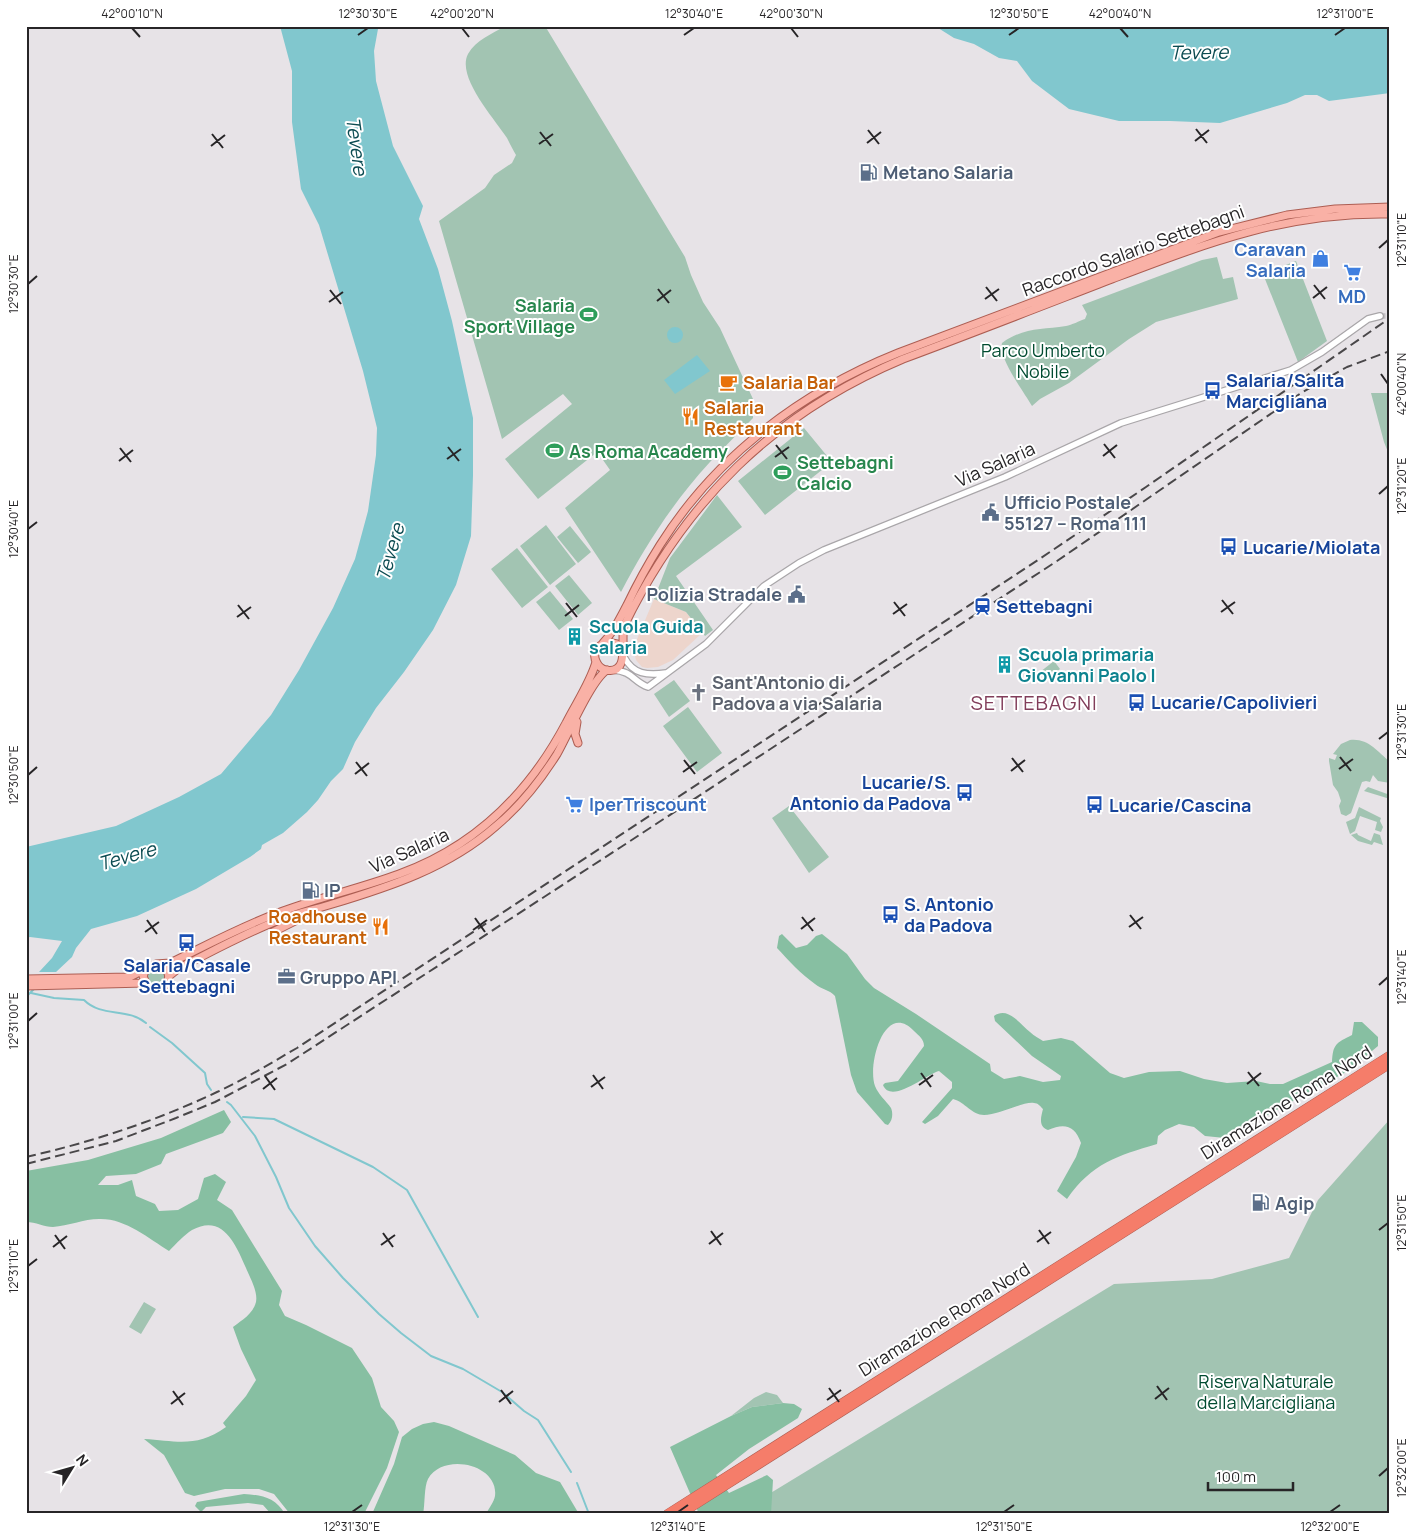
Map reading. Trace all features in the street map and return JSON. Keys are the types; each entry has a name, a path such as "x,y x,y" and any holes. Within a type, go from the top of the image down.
{"highway":[{"name":"Diramazione Roma Nord","path":"681,1514 742,1472 1302,1114 1390,1055"},
{"name":"Diramazione Roma Nord","path":"1302,1114 1390,1064"},
{"name":"Diramazione Roma Nord","path":"667,1514 742,1472"}],"main road":[{"name":"Raccordo Salario Settebagni","path":"603,643 615,627 660,544 696,496 722,467 740,448 786,413 858,371 898,353 1219,232 1287,214 1342,208 1390,207"},
{"name":"Raccordo Salario Settebagni","path":"623,654 622,635 626,621 667,549 695,512 728,474 772,435 836,392 873,372 903,359 1221,239 1292,222 1337,216 1390,214"},
{"path":"612,642 617,644 623,654 620,666 610,670 603,669 596,662 595,653 597,648 603,643 612,642"},
{"name":"Via Salaria","path":"156,964 170,963 248,924 284,910 384,880 412,869 444,854 466,840 507,805 537,771 559,735 596,662"},
{"name":"Via Salaria","path":"169,976 179,968 272,923 380,890 416,876 453,858 478,841 507,816 531,790 557,754 597,679 610,670"},
{"path":"578,743 575,734 579,714"},
{"path":"273,932 321,908"},
{"path":"26,979 66,982 145,983 152,989 161,989 166,985 169,976 164,967 156,964 129,977 66,982 26,986"},
{"path":"145,983 146,969"}],"street":[{"name":"Via Salaria","path":"610,670 626,672 638,682 648,687 706,644 764,586 824,550 1005,477 1128,420 1290,370 1322,352 1366,320 1380,316"},
{"path":"623,654 628,666 646,675 668,673"}],"shaded area":[{"path":"654,599 686,612 702,633 673,660 658,667 647,668 642,667 636,660 634,652 635,644"}],"green space":[{"name":"Salaria Sport Village","path":"505,26 545,26 685,257 703,302 720,328 753,399 753,418 684,492 650,541 621,592 565,508 610,470 603,460 606,445 538,499 505,459 572,404 563,394 502,439 439,221 485,188 494,175 512,163 516,155 507,138 478,98 467,74 466,63 468,54 475,45"},
{"name":"Parco Umberto Nobile","path":"1217,257 1223,279 1233,277 1238,299 1156,322 1129,339 1069,383 1040,399 1032,406 1008,366 1004,357 1002,343 1018,334 1073,324 1085,319 1087,314 1082,305 1202,260"},
{"path":"1296,261 1327,341 1298,362 1263,274"},
{"path":"1371,393 1390,393 1390,457 1384,442"},
{"path":"804,428 832,462 765,515 738,481"},
{"path":"717,495 742,527 676,576 713,630 705,636 686,612 654,599 670,558"},
{"path":"546,525 576,564 550,585 520,546"},
{"path":"570,526 591,552 578,563 557,537"},
{"path":"517,548 548,587 522,608 491,569"},
{"path":"569,575 592,603 578,615 555,586"},
{"path":"550,591 573,619 559,630 536,602"},
{"path":"1054,661 1060,669 1046,680 1040,672"},
{"path":"674,680 690,701 669,717 654,694"},
{"path":"688,707 722,753 697,772 663,726"},
{"path":"1350,740 1367,743 1390,762 1390,783 1378,781 1373,775 1370,782 1362,782 1351,813 1346,816 1341,814 1339,806 1341,801 1333,785 1329,758 1335,760 1337,755 1333,754 1341,744"},
{"path":"1368,787 1390,795 1390,799 1364,791"},
{"path":"789,806 829,857 809,873 772,818"},
{"path":"1359,807 1381,818 1380,821 1383,827 1381,832 1375,830 1377,822 1360,816 1355,831 1350,834 1346,822 1355,818"},
{"path":"1357,833 1371,841 1374,833 1380,835 1383,845 1374,842 1372,845 1358,841 1351,835"},
{"path":"782,934 796,948 807,945 816,936 822,934 847,954 874,988 990,1064 991,1071 1004,1079 1020,1076 1043,1082 1060,1080 1061,1076 1032,1056 995,1021 994,1016 999,1013 1014,1017 1043,1041 1061,1038 1073,1041 1110,1073 1124,1078 1149,1072 1180,1071 1204,1079 1227,1083 1256,1081 1283,1084 1332,1062 1333,1051 1336,1045 1352,1035 1354,1022 1362,1022 1378,1037 1378,1046 1348,1071 1225,1138 1205,1136 1194,1127 1179,1124 1165,1130 1158,1136 1157,1144 1118,1157 1096,1169 1076,1187 1067,1199 1057,1191 1076,1157 1081,1143 1076,1132 1068,1127 1045,1129 1041,1124 1043,1109 1038,1104 1024,1104 997,1113 984,1115 976,1113 953,1099 938,1116 925,1124 922,1122 952,1088 952,1082 939,1071 901,1090 893,1092 887,1090 883,1085 898,1081 924,1046 921,1038 904,1024 895,1023 887,1029 876,1051 873,1076 875,1086 892,1112 890,1123 888,1125 885,1124 857,1092 851,1075 835,996 831,992 817,986 777,948 779,936"},
{"path":"156,968 162,971 165,977 162,983 156,986 150,983 147,977 150,971"},
{"path":"224,1110 231,1122 223,1133 166,1154 161,1164 136,1174 106,1176 98,1185 118,1185 132,1180 136,1196 155,1204 159,1211 178,1210 198,1199 204,1178 215,1174 226,1182 217,1200 232,1210 282,1291 279,1305 285,1316 352,1348 372,1378 381,1407 394,1421 399,1432 387,1468 364,1514 290,1514 274,1494 259,1489 225,1489 194,1496 185,1493 164,1455 144,1439 186,1442 196,1441 216,1434 226,1427 223,1423 246,1396 256,1380 233,1327 247,1316 255,1306 256,1293 238,1250 227,1234 220,1228 203,1226 189,1232 169,1251 127,1225 109,1220 93,1219 53,1227 26,1222 26,1171 88,1160 161,1138"},
{"name":"Riserva Naturale della Marcigliana","path":"1390,1119 1390,1514 736,1514 1114,1284 1212,1279 1289,1258 1318,1200"},
{"path":"144,1302 156,1309 141,1334 129,1327"},
{"path":"766,1392 777,1395 783,1403 752,1407 731,1416 754,1398"},
{"path":"783,1403 794,1404 802,1409 798,1418 749,1449 716,1475 729,1493 767,1475 773,1480 771,1514 699,1514 670,1447 752,1407"},
{"path":"434,1422 449,1426 515,1455 536,1473 560,1482 579,1514 486,1514 495,1496 494,1485 480,1469 469,1465 457,1464 445,1466 435,1471 428,1479 423,1514 372,1514 394,1464 402,1437 412,1429"},
{"path":"244,1494 256,1495 272,1500 285,1514 271,1514 263,1505 248,1503 206,1507 201,1512 195,1506 197,1502"}],"water":[{"name":"Tevere","path":"280,26 377,26 374,51 376,81 393,146 423,206 419,219 438,269 452,321 473,418 471,536 456,585 433,630 376,708 355,742 343,769 307,812 283,833 262,845 261,849 250,857 196,889 137,916 91,929 76,948 72,957 56,972 39,972 52,958 62,941 26,938 26,847 116,826 179,797 221,774 271,715 299,670 333,608 355,559 368,511 376,455 377,428 363,371 319,225 301,189 292,122 292,71"},
{"name":"Tevere","path":"935,26 1390,26 1390,93 1329,101 1317,95 1305,95 1287,103 1220,123 1119,121 1069,109 1032,81 1017,61 999,58 974,44 954,38"},
{"path":"672,327 678,327 683,332 681,341 672,343 667,338 667,332"},
{"path":"697,355 710,371 675,394 664,380"}],"waterway":[{"path":"26,997 35,988"},
{"path":"31,993 54,998 84,1000 91,1006 99,1009 131,1015 146,1023"},
{"path":"150,1027 172,1043 205,1073 207,1084 211,1090"},
{"path":"227,1102 255,1136 289,1208 315,1246 343,1278 379,1314 431,1356 463,1369 502,1392 538,1420 571,1472"},
{"path":"243,1117 274,1119 373,1167 407,1190 478,1317"},
{"path":"577,1483 589,1514"}],"tunnel":[{"path":"1380,316 1390,316"}],"railway":[{"path":"26,1157 75,1145 194,1103 258,1071 297,1048 1038,560 1390,318"},
{"path":"26,1164 116,1141 215,1102 287,1064 1057,561 1301,393 1347,367 1390,351"}],"place":[{"name":"Metano Salaria","path":"869,172"},
{"name":"Caravan Salaria","path":"1320,259"},
{"name":"MD","path":"1352,273"},
{"name":"Salaria Sport Village","path":"589,315"},
{"name":"Salaria Bar","path":"729,382"},
{"name":"Salaria/Salita Marcigliana","path":"1212,390"},
{"name":"Salaria Restaurant","path":"690,417"},
{"name":"As Roma Academy","path":"555,451"},
{"name":"Settebagni Calcio","path":"783,472"},
{"name":"Ufficio Postale 55127 – Roma 111","path":"990,512"},
{"name":"Lucarie/Miolata","path":"1229,547"},
{"name":"Polizia Stradale","path":"796,594"},
{"name":"Settebagni","path":"982,606"},
{"name":"Scuola Guida salaria","path":"575,636"},
{"name":"Scuola primaria Giovanni Paolo I","path":"1004,664"},
{"name":"Sant'Antonio di Padova a via Salaria","path":"698,692"},
{"name":"Lucarie/Capolivieri","path":"1137,702"},
{"name":"Lucarie/S. Antonio da Padova","path":"965,792"},
{"name":"IperTriscount","path":"575,804"},
{"name":"Lucarie/Cascina","path":"1095,805"},
{"name":"IP","path":"310,890"},
{"name":"S. Antonio da Padova","path":"890,914"},
{"name":"Roadhouse Restaurant","path":"381,926"},
{"name":"Salaria/Casale Settebagni","path":"187,942"},
{"name":"Gruppo API","path":"286,977"},
{"name":"Agip","path":"1261,1203"}],"district":[{"name":"SETTEBAGNI","path":"1034,702"}]}
